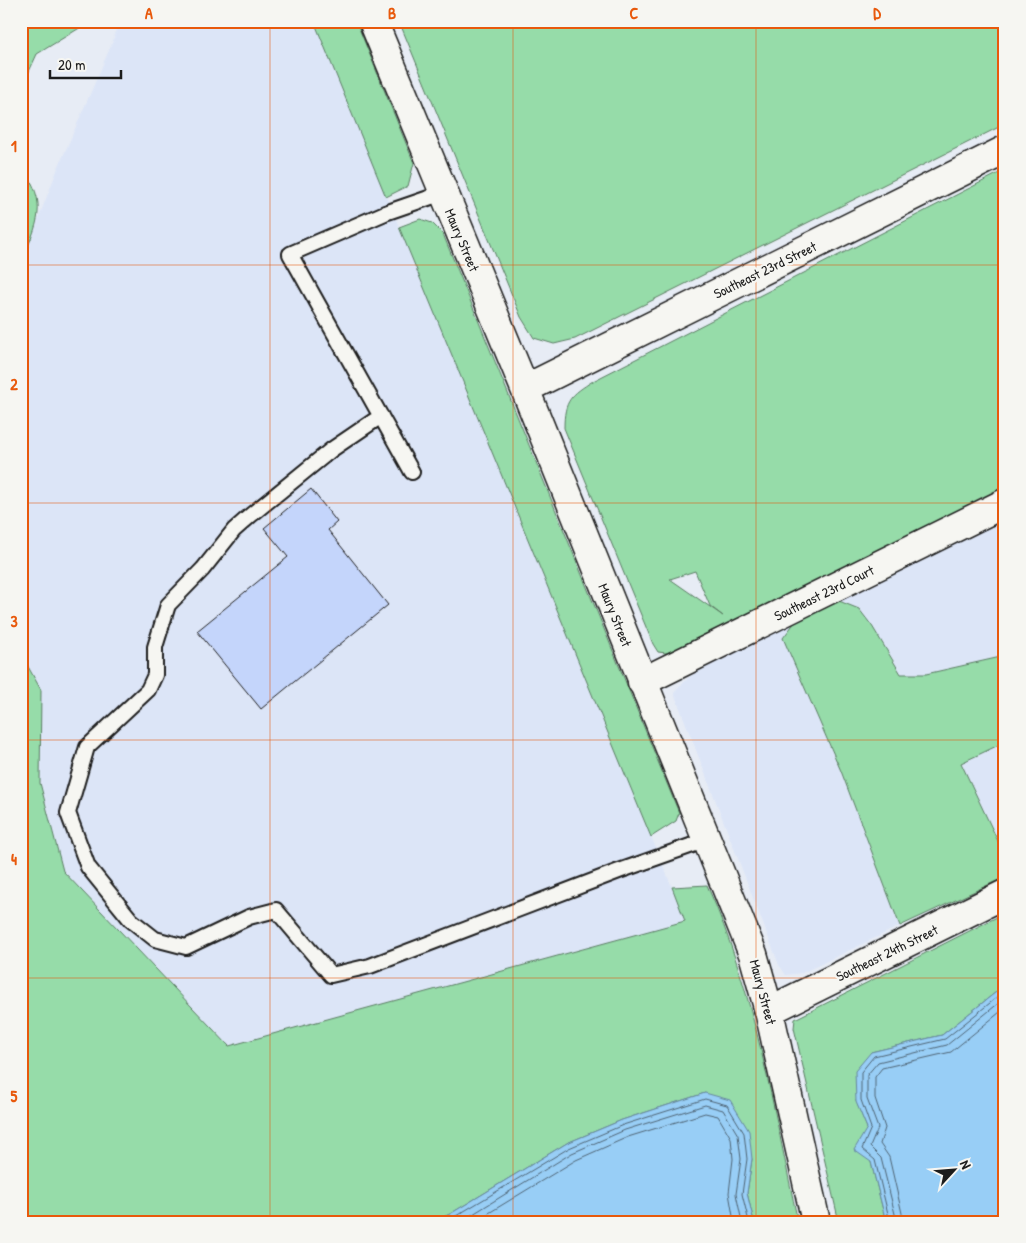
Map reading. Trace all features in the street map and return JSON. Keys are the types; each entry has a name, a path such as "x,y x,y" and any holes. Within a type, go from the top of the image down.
{"main road":[{"name":"Maury Street","path":"373,21 525,389 753,954 769,1011 816,1222"},
{"name":"Southeast 23rd Street","path":"525,389 1005,150"},
{"name":"Southeast 23rd Court","path":"642,682 1005,503"},
{"name":"Southeast 24th Street","path":"769,1011 1005,894"}],"lane":[{"path":"412,472 290,254 385,213 443,193"},
{"path":"381,416 331,450 251,514 234,530 203,569 168,604 155,646 155,675 148,690 87,746 68,813 88,868 131,920 155,939 186,947 249,917 276,910 330,975 370,966 619,871 707,840"}],"shaded area":[{"path":"118,21 314,21 686,921 229,1046 63,871 40,783 41,690 21,654 21,263 58,168 113,41"},
{"path":"1005,518 1005,656 926,674 901,674 872,626 859,609 839,601"},
{"path":"795,622 783,638 841,771 900,926 802,973 786,975 779,965 674,693 688,678 704,666"},
{"path":"1005,742 1005,856 961,763"}],"green space":[{"path":"21,21 91,21 37,54 21,89"},
{"path":"314,21 356,21 414,163 408,186 386,197"},
{"path":"399,21 1005,21 1005,124 575,339 554,344 534,338 521,317"},
{"path":"21,166 30,179 35,192 38,214 32,237 21,263"},
{"path":"1005,170 1005,492 674,654 658,652 653,644 564,428 565,411 570,399 579,390 593,381","holes":["695,571 710,606 723,616 670,579"]},
{"path":"420,219 432,223 443,234 679,813 676,821 651,837 399,227"},
{"path":"839,601 859,609 872,626 901,674 926,674 1005,656 1005,742 961,763 1005,856 1005,877 900,926 841,771 783,638 795,622"},
{"path":"21,654 41,690 40,783 63,871 229,1046 685,921 672,887 707,885 724,926 750,1009 771,1093 798,1222 754,1222 747,1193 752,1159 705,1093 622,1120 567,1143 450,1214 433,1222 21,1222"},
{"path":"1005,913 1005,985 942,1035 871,1052 856,1101 867,1128 871,1162 886,1222 839,1222 794,1028 795,1019"}],"water":[{"path":"1005,985 1005,1222 886,1222 871,1162 854,1150 867,1128 856,1102 855,1071 871,1052 942,1035"},
{"path":"705,1093 730,1100 749,1131 752,1159 747,1193 754,1222 433,1222 450,1214 567,1143 622,1120"}],"building":[{"path":"311,489 337,522 328,530 388,605 261,709 197,631 288,557 264,528"}]}
